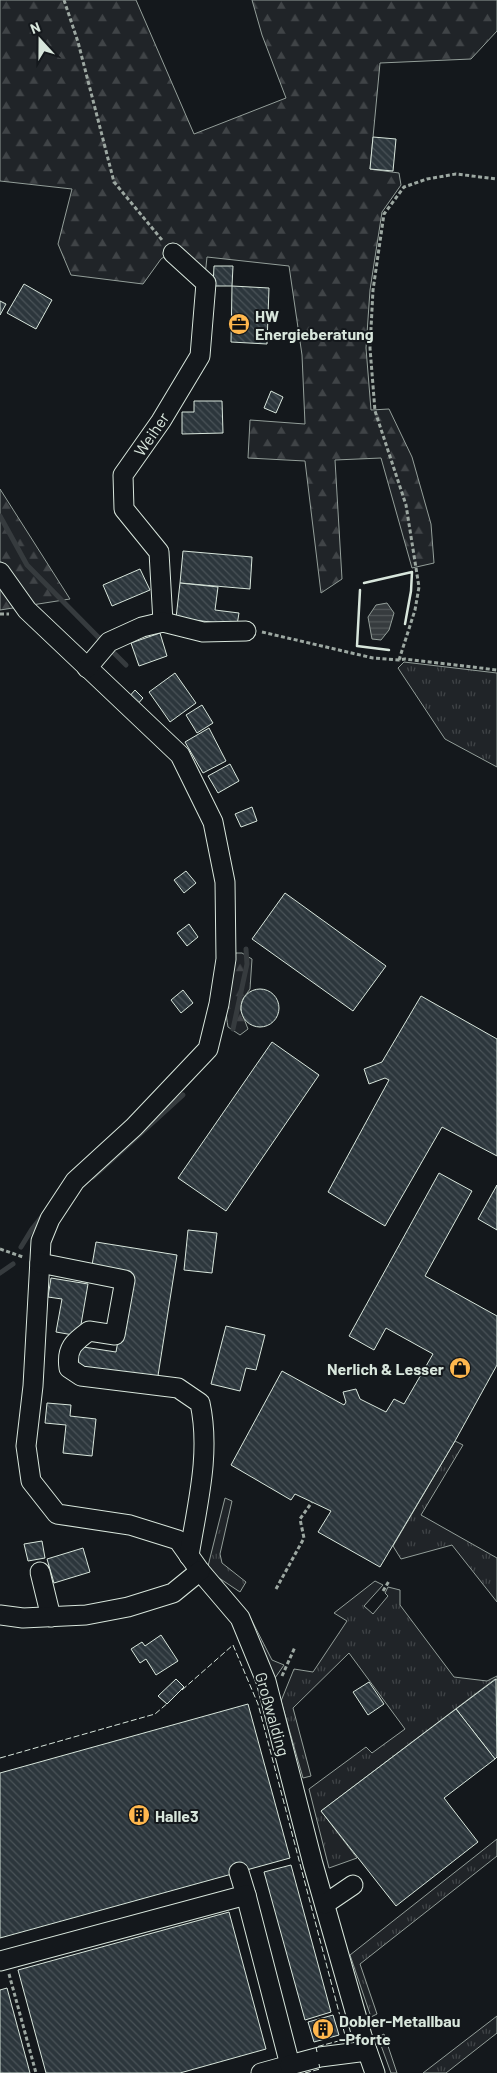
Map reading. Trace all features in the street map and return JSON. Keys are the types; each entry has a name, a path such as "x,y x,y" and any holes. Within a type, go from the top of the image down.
{"street":[{"name":"Weiher","path":"163,622 159,552 124,509 123,475 161,421 200,356 206,283 173,253"},
{"path":"0,572 27,610 87,668 104,648 142,627 163,622 203,632 246,632"},
{"name":"Großwalding","path":"87,668 180,755 213,822 225,882 226,959 220,1004 208,1049 134,1127 75,1180 50,1219 41,1241 33,1386 26,1446 31,1481 57,1514 130,1526 178,1540 200,1571 240,1618 266,1681 325,1904 375,2073"},
{"path":"40,1263 125,1280 115,1335 89,1331 74,1342 67,1356 68,1368 81,1376 178,1388 200,1403 205,1425 202,1482 189,1556"},
{"path":"0,1615 23,1618 86,1616 128,1607 173,1593 200,1571"},
{"path":"40,1572 51,1617"},
{"path":"239,1872 290,2065"},
{"path":"325,1904 353,1885"},
{"path":"0,1960 246,1895"},
{"path":"261,2073 320,2057 367,2051"}],"path":[{"path":"64,0 78,42 114,182 173,253"},
{"path":"399,660 415,610 419,587 406,505 375,411 370,348 373,290 384,214 404,187 427,179 456,174 497,179"},
{"path":"246,632 264,632 373,658 405,659 497,670"},
{"path":"0,1249 40,1263"},
{"path":"276,1589 304,1538 300,1519 312,1502"},
{"path":"383,1591 389,1581"},
{"path":"288,1664 295,1647"},
{"path":"14,1990 36,2073"}],"green space":[{"path":"0,0 136,0 194,134 286,98 262,35 252,0 497,0 497,31 471,59 380,63 370,169 399,173 401,185 382,212 370,290 366,348 371,410 389,409 412,457 431,524 434,563 412,568 381,458 335,460 342,579 321,593 305,461 248,458 250,420 305,424 302,355 289,266 207,257 205,276 177,248 161,259 143,284 71,275 58,244 72,189 0,181"},
{"path":"0,489 70,599 0,610"},
{"path":"404,662 497,673 497,767 445,739 398,668"},
{"path":"236,953 242,953 252,959 250,989 242,1000 240,1008 248,1029 240,1035 228,1027 226,1009 227,980"},
{"path":"455,1441 463,1445 421,1515 497,1558 497,1602 452,1545 401,1559 393,1546"},
{"path":"225,1498 232,1501 220,1554 222,1563 246,1582 240,1592 207,1570"},
{"path":"375,1581 383,1585 364,1606 373,1614 388,1596 385,1593 388,1587 400,1590 400,1605 454,1677 487,1681 497,1676 497,1680 495,1679 321,1811 357,1858 329,1868 309,1789 366,1747 372,1753 405,1729 349,1653 293,1708 311,1776 303,1778 281,1701 294,1669 313,1672 347,1621 334,1613"},
{"path":"250,1617 272,1660 284,1665 275,1678 265,1666"},
{"path":"497,1839 497,1856 360,1964 377,2014 371,2017 350,1955"},
{"path":"497,2016 497,2033 446,2073 423,2073"},
{"path":"384,2034 397,2073 391,2073 378,2037"}],"shaded area":[{"path":"387,603 394,613 389,630 381,640 372,639 368,617 376,605"}],"building":[{"path":"373,137 396,139 393,171 370,169"},
{"path":"214,266 233,266 232,286 213,286"},
{"path":"24,284 52,300 36,329 7,313"},
{"path":"232,286 269,288 267,344 231,342"},
{"path":"0,301 6,304 0,315"},
{"path":"271,391 283,397 276,413 264,408"},
{"path":"194,401 222,401 223,433 182,434 182,412 194,412"},
{"path":"183,551 252,557 250,589 180,583"},
{"path":"140,569 150,590 112,606 103,585"},
{"path":"180,583 218,587 215,610 239,613 237,625 176,618"},
{"path":"160,633 167,656 139,666 131,643"},
{"path":"175,673 196,703 170,722 149,692"},
{"path":"135,690 143,698 136,706 128,698"},
{"path":"202,705 213,723 197,733 186,715"},
{"path":"209,728 226,761 203,773 185,742"},
{"path":"230,764 239,781 218,793 208,776"},
{"path":"252,807 257,821 241,827 235,814"},
{"path":"186,871 196,883 184,893 174,880"},
{"path":"285,893 386,966 353,1011 252,939"},
{"path":"189,924 198,937 187,946 177,933"},
{"path":"260,989 267,990 273,995 278,1001 278,1015 273,1021 267,1026 260,1027 253,1026 247,1021 242,1015 241,1008 242,1001 247,995 253,990"},
{"path":"183,990 193,1003 181,1013 171,1000"},
{"path":"421,996 497,1039 497,1156 442,1127 385,1226 328,1192 389,1080 385,1078 369,1084 364,1069 382,1062"},
{"path":"272,1042 319,1075 226,1211 178,1178"},
{"name":"Nerlich & Lesser","path":"439,1173 472,1191 425,1276 497,1316 497,1365 455,1441 380,1567 318,1532 331,1511 295,1494 291,1500 231,1465 282,1371 344,1405 346,1402 343,1392 356,1389 360,1399 386,1412 394,1399 404,1404 433,1354 386,1328 374,1350 349,1336"},
{"path":"497,1185 497,1230 478,1219"},
{"path":"188,1230 217,1233 212,1273 184,1270"},
{"path":"96,1242 177,1255 157,1382 74,1369 77,1346 116,1352 129,1277 91,1271"},
{"path":"51,1278 88,1284 79,1336 56,1332 62,1299 48,1297"},
{"path":"226,1326 265,1335 256,1370 246,1368 240,1391 211,1384"},
{"path":"47,1403 71,1405 70,1416 96,1419 92,1456 63,1453 66,1425 45,1423"},
{"path":"42,1541 45,1558 28,1561 24,1544"},
{"path":"83,1548 90,1572 54,1583 47,1559"},
{"path":"161,1635 178,1661 156,1675 146,1659 140,1663 131,1649 142,1642 145,1646"},
{"path":"176,1679 184,1687 167,1704 158,1696"},
{"path":"496,1679 497,1757 495,1759 456,1709"},
{"path":"369,1682 384,1704 368,1715 353,1692"},
{"name":"Halle3","path":"248,1704 290,1858 0,1938 0,1773"},
{"path":"456,1709 495,1759 444,1798 478,1842 396,1906 321,1811"},
{"path":"291,1865 331,2012 305,2020 264,1872"},
{"path":"229,1912 266,2049 180,2073 46,2073 18,1970"},
{"path":"7,1988 30,2073 0,2073 0,1990"},
{"name":"Dobler-Metallbau -Pforte","path":"333,2015 339,2035 314,2042 308,2022"}],"waterway":[{"path":"0,516 27,565 103,642"},
{"path":"109,648 126,665"},
{"path":"233,1029 247,964 246,949"},
{"path":"93,1177 183,1095"},
{"path":"21,1247 44,1214"},
{"path":"0,1273 13,1264"}],"fence":[{"path":"182,1690 233,1645 258,1704 346,2039 316,2047 317,2052"},
{"path":"0,1758 155,1714 169,1702"},
{"path":"305,2073 320,2069 319,2064"}],"wall":[{"path":"364,583 412,572 411,591 405,624"},
{"path":"360,590 357,646 389,650"}],"place":[{"name":"HW Energieberatung","path":"239,324"},
{"name":"Nerlich & Lesser","path":"460,1368"},
{"name":"Halle3","path":"139,1815"},
{"name":"Dobler-Metallbau -Pforte","path":"323,2029"}]}
